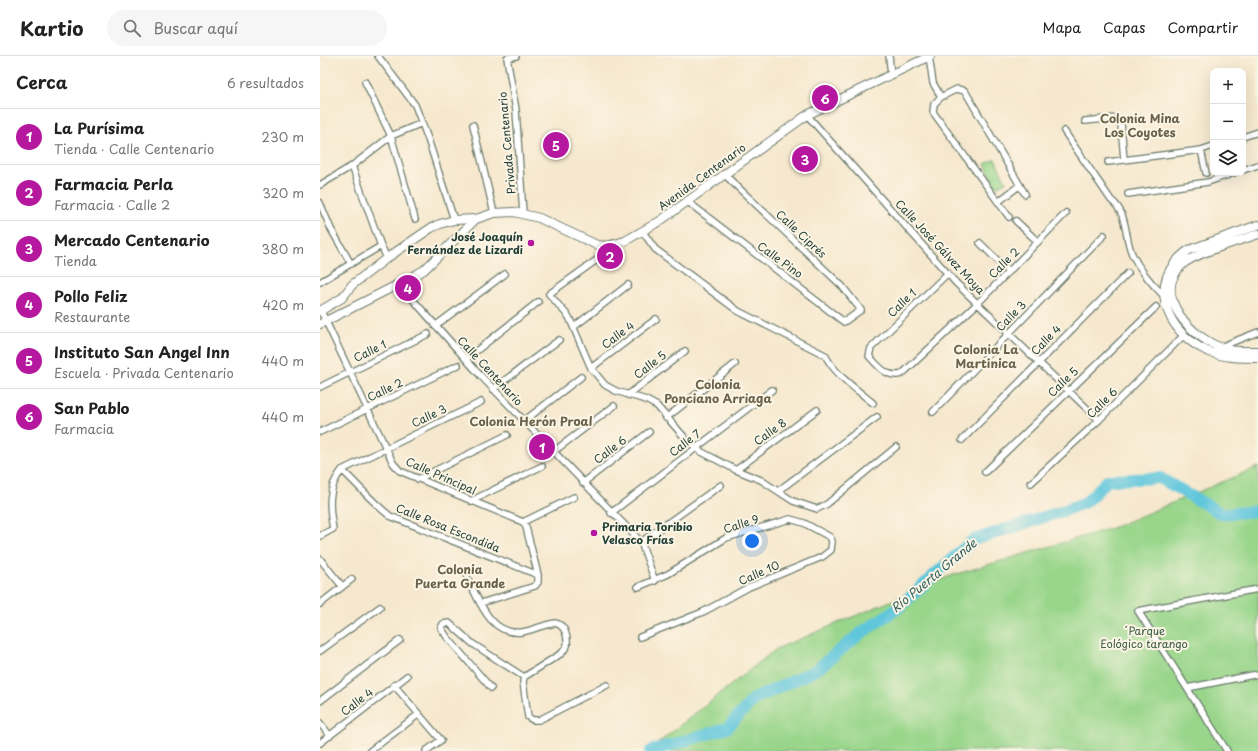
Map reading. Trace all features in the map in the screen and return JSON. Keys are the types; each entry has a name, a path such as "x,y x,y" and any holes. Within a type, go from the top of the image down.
{"main road":[{"name":"Avenida Centenario","path":"607,246 617,244 645,231 688,202 807,115 929,56"},
{"path":"320,311 342,298 352,285 387,258 431,228 454,220 476,219 494,213 523,213 539,218 588,242 607,246"},
{"path":"323,322 424,270 476,219"},
{"path":"1256,230 1200,246 1182,255 1168,274 1164,295 1169,315 1184,335 1202,348 1218,355 1236,358 1258,358"},
{"path":"1256,230 1189,260 1178,269 1173,281 1174,304 1181,320 1189,329 1198,336 1220,347 1235,350 1258,351"},
{"path":"342,298 347,309"}],"street":[{"path":"378,56 415,105 454,220"},
{"name":"Privada Centenario","path":"516,56 506,58 516,110 523,213"},
{"path":"889,56 891,74"},
{"path":"929,56 933,83 941,97"},
{"path":"365,82 391,136 416,219"},
{"path":"1009,216 933,112 934,104 941,97 957,89 965,90 1025,194"},
{"name":"Calle José Gálvez Moya","path":"807,115 948,273 1037,363 1099,420"},
{"path":"1086,121 1116,118 1120,124 1124,160"},
{"path":"320,185 352,166 391,136 422,123"},
{"path":"473,125 494,213"},
{"path":"1064,131 1111,200 1117,205 1123,218 1131,252 1136,263 1153,285 1164,295"},
{"path":"1246,136 1258,132"},
{"path":"1108,162 1200,150 1210,147"},
{"path":"1200,150 1206,173"},
{"path":"1246,169 1258,165"},
{"path":"352,166 381,246 387,258"},
{"name":"Calle Ciprés","path":"725,175 842,286 861,310"},
{"path":"1128,194 1208,182 1225,176"},
{"path":"998,202 1020,185"},
{"path":"320,202 331,229 350,264"},
{"name":"Calle Pino","path":"688,202 844,322 861,310"},
{"name":"Calle 2","path":"902,374 978,303 1066,213"},
{"path":"1016,220 1038,242"},
{"path":"645,231 655,249 738,310 825,355 831,366 846,381 873,403"},
{"name":"Calle 3","path":"933,412 1104,235"},
{"path":"980,244 1009,272"},
{"path":"320,282 381,246"},
{"path":"607,246 598,259 549,294 570,317 591,368 605,386 657,406 666,418 695,447 736,470 761,480 793,501 817,509 827,504 896,447"},
{"name":"Calle 1","path":"902,374 892,376 884,371 869,356 871,348 948,273"},
{"name":"Calle 4","path":"962,440 1128,273"},
{"path":"435,326 505,274"},
{"name":"Calle Centenario","path":"399,284 493,389 611,514 641,542 655,581"},
{"path":"575,326 628,285"},
{"path":"466,359 538,302"},
{"name":"Calle 5","path":"985,472 1156,306"},
{"name":"Calle Principal","path":"320,311 323,322 351,372 393,463 400,471 523,522"},
{"name":"Calle 4","path":"591,368 656,319"},
{"path":"1220,347 1258,332"},
{"name":"Calle 1","path":"320,387 428,334"},
{"name":"Calle 6","path":"1032,483 1099,420 1184,335"},
{"path":"493,389 558,340"},
{"name":"Calle 5","path":"628,395 685,351"},
{"name":"Calle 2","path":"320,432 458,364"},
{"path":"666,418 735,364"},
{"path":"524,421 581,377"},
{"name":"Calle 7","path":"611,514 695,447 772,390"},
{"name":"Calle 3","path":"387,448 481,402"},
{"path":"553,452 614,406"},
{"name":"Calle 8","path":"736,470 817,410"},
{"path":"778,491 877,416"},
{"name":"Calle 6","path":"583,483 649,432"},
{"path":"418,479 507,435"},
{"path":"320,536 333,529 329,506 334,480 342,470 387,448"},
{"path":"471,501 542,466"},
{"name":"Calle Rosa Escondida","path":"342,470 358,484 374,504 390,516 538,574"},
{"path":"641,542 721,485"},
{"path":"481,603 535,586 538,582 538,574 526,527 523,522 574,497"},
{"name":"Calle 9","path":"638,587 655,581 726,538 790,519"},
{"name":"Calle 10","path":"640,637 703,612 749,587 822,557 831,550 832,541 830,537 804,523 790,519"},
{"path":"320,559 342,586"},
{"path":"467,577 487,616 492,622 508,631 520,632 555,623 560,624 564,630 567,646 562,653 524,677 523,682 528,717 533,720 539,720 607,685"},
{"path":"320,604 352,579"},
{"path":"1227,751 1138,611 1258,589"},
{"path":"320,651 380,607"},
{"path":"491,688 447,637 441,628 443,624 449,623 473,644 524,677"},
{"path":"320,701 400,640"},
{"path":"1187,688 1258,674"},
{"name":"Calle 4","path":"320,743 407,676"},
{"path":"394,685 441,740 426,751"},
{"path":"370,751 419,714"},
{"path":"320,723 330,736"}],"green space":[{"path":"995,159 1006,182 996,187 985,164"},
{"name":"´Parque Eológico tarango","path":"1258,467 1258,751 648,751 776,649 950,576 1112,528"}],"waterway":[{"name":"Río Puerta Grande","path":"651,751 727,728 754,699 816,670 861,633 898,608 973,540 1086,502 1108,480 1160,478 1222,514 1258,511"}],"place":[{"name":"San Pablo","path":"825,98"},
{"name":"Instituto San Angel Inn","path":"556,145"},
{"name":"Mercado Centenario","path":"805,159"},
{"name":"José Joaquín Fernández de Lizardi","path":"531,243"},
{"name":"Farmacia Perla","path":"610,256"},
{"name":"Pollo Feliz","path":"408,288"},
{"name":"La Purísima","path":"542,447"},
{"name":"Primaria Toribio Velasco Frías","path":"594,533"}],"district":[{"name":"Colonia Mina Los Coyotes","path":"1140,126"},
{"name":"Colonia La Martinica","path":"986,357"},
{"name":"Colonia Ponciano Arriaga","path":"718,392"},
{"name":"Colonia Herón Proal","path":"531,422"},
{"name":"Colonia Puerta Grande","path":"460,577"}]}
